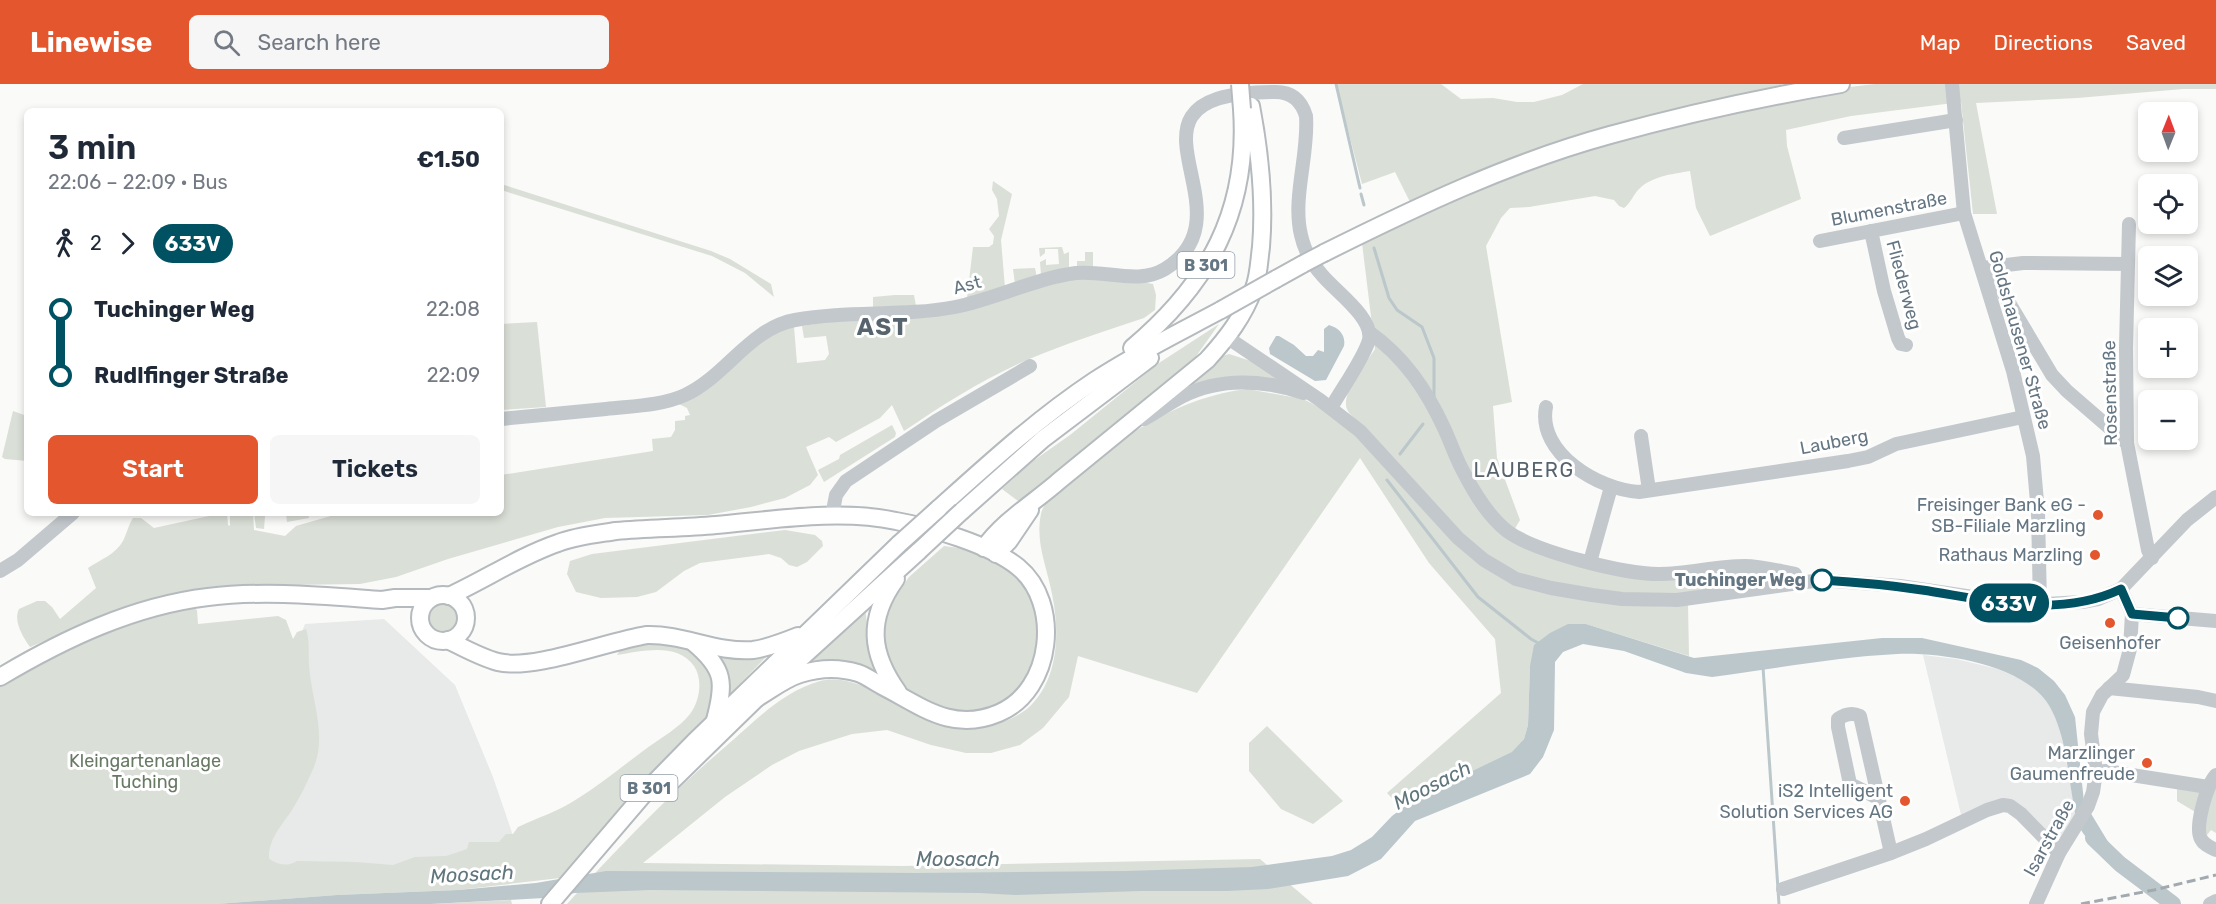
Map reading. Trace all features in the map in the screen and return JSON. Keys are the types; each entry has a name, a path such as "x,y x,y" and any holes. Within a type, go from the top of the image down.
{"main road":[{"name":"B 301","path":"990,551 1003,526 1184,380 1228,338 1254,287 1263,220 1262,176 1240,84"},
{"name":"B 301","path":"550,904 650,788 715,720 898,544 1015,440 1093,382 1171,312 1190,289 1219,241 1230,217 1239,185 1243,153 1245,84"},
{"path":"1217,312 1324,253 1443,196 1516,167 1609,135 1739,104 1841,84"},
{"name":"B 301","path":"1093,382 1153,346 1217,312"},
{"name":"B 301","path":"588,861 757,698 962,511 1067,420 1217,312"},
{"name":"B 301","path":"990,551 1017,530 1037,500"},
{"name":"B 301","path":"450,596 523,557 559,542 616,531 832,516 895,520 990,551 1021,569"},
{"name":"B 301","path":"757,698 790,678 816,670 831,669 858,673 898,693 932,714 967,720 999,713 1009,708 1026,695 1033,685 1041,666 1045,634 1043,612 1037,594 1017,559 1017,530"},
{"name":"B 301","path":"898,693 879,661 875,644 875,629 883,599 904,564"},
{"name":"B 301","path":"465,619 480,590 498,571"},
{"path":"0,677 34,657 92,629 141,612 208,597 254,595 337,596 382,600 450,596 459,601 465,619 487,658"},
{"path":"431,598 423,606 420,616 426,633 436,639 448,640 458,636 465,619"},
{"path":"382,600 420,616"},
{"name":"B 301","path":"448,640 487,658 512,664 529,663 647,634 662,634 723,648 756,650 805,633"},
{"path":"692,640 711,657 717,668 721,684 721,699 715,720"}],"street":[{"name":"Goldshausener Straße","path":"1952,85 1964,213 2013,371 2033,456 2037,495 2040,605"},
{"path":"1296,90 1306,125 1299,220 1302,240 1316,268 1363,317 1369,333 1400,356 1424,389 1472,489 1508,532 1544,550 1623,571 1657,574 1695,573 1746,566 1795,574"},
{"name":"Ast","path":"504,419 649,405 684,396 705,383 767,331 791,320 957,307 1075,273 1149,275 1156,273 1176,261 1189,245 1196,228 1198,205 1185,143 1188,125 1196,110 1204,102 1217,98 1296,90"},
{"path":"1844,138 1956,120"},
{"name":"Blumenstraße","path":"1820,241 1964,213"},
{"name":"Rosenstraße","path":"2129,224 2127,443 2148,550 2152,558"},
{"name":"Fliederweg","path":"1871,231 1884,291 1898,339 1901,344 1906,345"},
{"path":"1982,268 2023,263 2128,264"},
{"path":"1982,268 1993,276 2052,375 2127,443"},
{"path":"1326,404 1365,348 1369,333"},
{"path":"1228,338 1326,404 1370,440 1465,544 1501,571 1516,579 1551,588 1622,599 1677,600 1821,580 1900,586 1998,602 2040,605 2098,599 2121,589 2187,520 2216,497"},
{"path":"832,516 836,495 846,481 936,421 1030,366"},
{"path":"1127,426 1150,416 1191,392 1233,382 1280,386 1326,404"},
{"name":"Lauberg","path":"1546,407 1544,416 1546,427 1558,451 1581,471 1611,487 1630,491 1868,457 1896,444 2024,417"},
{"path":"1641,436 1649,490"},
{"path":"1590,562 1611,487"},
{"path":"0,571 18,560 69,516"},
{"name":"Isarstraße","path":"2036,904 2059,853 2088,806 2093,792 2096,772 2091,746 2091,723 2095,705 2126,670 2130,650 2132,614 2121,589"},
{"path":"2132,614 2216,621"},
{"path":"2109,688 2216,701"},
{"path":"1878,798 1850,784 1838,727 1838,718 1842,716 1852,714 1860,717 1891,853"},
{"path":"2096,772 2212,781 2199,833 2204,844 2216,850"},
{"path":"1783,889 1891,853 2003,805 2010,806 2020,814 2059,853"},
{"path":"2210,904 2216,901"}],"shaded area":[{"path":"1329,325 1341,332 1344,346 1326,380 1315,381 1270,354 1269,348 1276,336 1294,345 1306,356 1313,356 1318,350 1324,352 1324,329"},
{"path":"384,619 455,685 493,777 520,856 486,865 259,872 298,642 305,624"},
{"path":"1568,624 1586,624 1694,658 1882,638 1922,638 2021,660 2038,668 2054,681 2065,695 2075,717 2084,802 2113,850 2104,858 2079,826 2063,741 2052,711 2041,695 2025,682 2006,672 1961,659 1897,654 1828,660 1712,677 1686,673 1624,651 1583,644 1563,652 1555,662 1554,730 1543,757 1530,774 1415,821 1381,859 1348,876 1268,889 1227,891 1015,895 650,890 431,904 217,904 337,895 458,890 536,883 606,871 917,873 1127,871 1252,867 1332,856 1351,850 1372,837 1392,816 1416,798 1512,752 1524,739 1528,725 1530,666 1534,645 1550,633"},
{"path":"1923,655 1956,659 1998,669 2028,682 2041,693 2051,708 2061,732 2076,816 2061,838 2052,838 2012,804 1962,819"},
{"path":"2123,861 2137,874 2180,904 2166,904 2117,867"}],"green space":[{"path":"1336,84 1441,84 1461,99 1493,98 1534,102 1562,95 1583,84 1785,84 1659,113 1566,141 1410,202 1395,172 1362,184"},
{"path":"1875,84 2216,84 2216,89 2183,89 2077,98 1976,103 1997,214 1973,214 1961,102 1851,116 1786,130 1787,146 1801,199 1710,236 1696,208 1690,171 1650,181 1639,189 1624,208 1614,200 1595,196 1510,208 1501,218 1486,246 1512,402 1493,406 1497,458 1520,520 1510,537 1564,561 1718,573 1765,572 1767,582 1678,597 1620,596 1516,577 1482,556 1348,411 1346,405 1350,388 1375,349 1362,243 1445,200 1610,140 1842,88"},
{"path":"993,181 1012,194 1001,240 1005,288 967,298 973,247 989,247 993,244 994,236 989,229 999,216 997,199 992,190"},
{"path":"504,185 711,251 730,259 771,284 774,297 745,273 712,256 504,191"},
{"path":"1062,247 1064,254 1069,252 1069,267 1041,275 1040,262 1046,259 1046,265 1059,264 1058,249 1045,249 1045,253 1040,257 1039,248"},
{"path":"1085,252 1093,252 1093,269 1077,268 1077,261 1085,261"},
{"path":"1035,268 1037,278 1015,284 1013,269"},
{"path":"1079,278 1125,279 1153,284 1156,295 1155,310 1144,318 1056,348 1007,369 954,398 904,431 892,405 880,418 836,442 829,437 806,447 818,475 810,485 785,498 708,515 605,518 558,527 448,559 396,577 360,584 226,586 191,591 110,613 30,647 20,629 17,619 19,609 37,601 45,601 60,619 96,588 88,568 120,546 133,518 141,518 154,528 209,516 227,516 230,526 230,516 253,516 254,530 285,536 296,526 331,516 504,516 504,475 653,451 652,439 671,437 675,430 675,421 685,420 685,416 690,415 687,408 677,403 772,333 794,327 797,363 825,360 829,354 826,336 804,338 802,326 1034,289"},
{"path":"914,295 916,306 873,307 873,297"},
{"path":"537,322 546,407 504,410 504,324"},
{"path":"1219,324 1192,362 1023,502 1002,489 1033,461 1070,435 1159,363"},
{"path":"1229,354 1251,361 1283,381 1188,387 1219,357"},
{"path":"1247,389 1303,399 1329,412 1345,424 1498,572 1640,605 1671,607 1688,605 1689,656 1586,624 1530,666 1528,725 1524,739 1512,753 1416,798 1401,808 1387,793 1501,693 1495,639 1429,563 1360,458 1197,693 1078,656 1069,697 1043,728 1020,745 991,753 966,753 931,745 887,730 852,734 799,751 772,765 725,797 643,863 903,866 1260,859 1313,904 567,904 689,779 774,705 807,685 830,679 850,682 898,701 988,723 1006,721 1025,711 1046,684 1055,655 1055,609 1039,535 1041,514 1046,503 1093,461 1154,420 1199,400"},
{"path":"13,411 24,415 24,461 2,457"},
{"path":"892,425 896,433 895,437 824,482 818,470"},
{"path":"254,516 265,516 264,529 256,528"},
{"path":"286,516 309,516 309,518 287,522"},
{"path":"785,530 815,535 822,541 823,546 807,562 797,567 769,554 700,563 684,571 656,592 637,597 601,598 576,592 567,574 570,561 592,554"},
{"path":"944,546 978,553 1005,567 1025,589 1032,604 1039,633 1039,653 1031,672 1011,706 955,715 916,698 903,686 886,658 883,624 889,606 909,577"},
{"path":"443,598 455,604 461,616 455,628 443,634 431,628 425,616 431,604"},
{"name":"Kleingartenanlage Tuching","path":"190,606 197,610 198,624 278,616 286,620 293,639 297,632 306,629 319,744 313,769 301,795 276,833 271,845 269,859 283,864 297,861 393,865 415,857 446,856 467,849 469,842 499,842 506,834 513,834 518,827 563,807 604,781 676,728 693,709 699,690 699,677 687,658 659,650 617,655 620,650 642,644 671,644 690,650 705,660 715,679 708,717 607,825 566,875 560,878 458,890 337,895 217,904 0,904 0,683 42,659 137,618"},
{"path":"865,607 871,658 878,672 858,666 802,666"},
{"path":"720,655 766,657 730,694 718,658"},
{"path":"1267,726 1343,801 1313,824 1281,809 1249,771 1249,743"},
{"path":"2216,780 2216,833 2211,830 2207,835 2205,815"},
{"path":"2177,787 2202,792 2197,813 2177,801"},
{"path":"511,900 512,904 431,904"}],"waterway":[{"path":"1336,84 1360,188"},
{"path":"1361,194 1364,205"},
{"path":"1374,248 1389,298 1397,310 1422,327 1434,358 1434,397"},
{"path":"1400,454 1423,424"},
{"path":"1387,480 1478,597 1540,644"},
{"path":"1763,667 1779,904"},
{"name":"Moosach","path":"2093,838 2120,864 2173,904"}],"railway":[{"path":"2081,904 2216,875"}],"bus line":[{"name":"633V","path":"1822,580 1900,586 2026,605 2082,602 2098,599 2121,589 2132,614 2178,618"}],"place":[{"name":"Freisinger Bank eG - SB-Filiale Marzling","path":"2098,515"},
{"name":"Rathaus Marzling","path":"2095,555"},
{"name":"Tuchinger Weg","path":"1822,580"},
{"name":"Geisenhofer","path":"2110,623"},
{"name":"Marzlinger Gaumenfreude","path":"2147,763"},
{"name":"iS2 Intelligent Solution Services AG","path":"1905,801"}],"district":[{"name":"AST","path":"883,327"},
{"name":"LAUBERG","path":"1524,470"}]}
